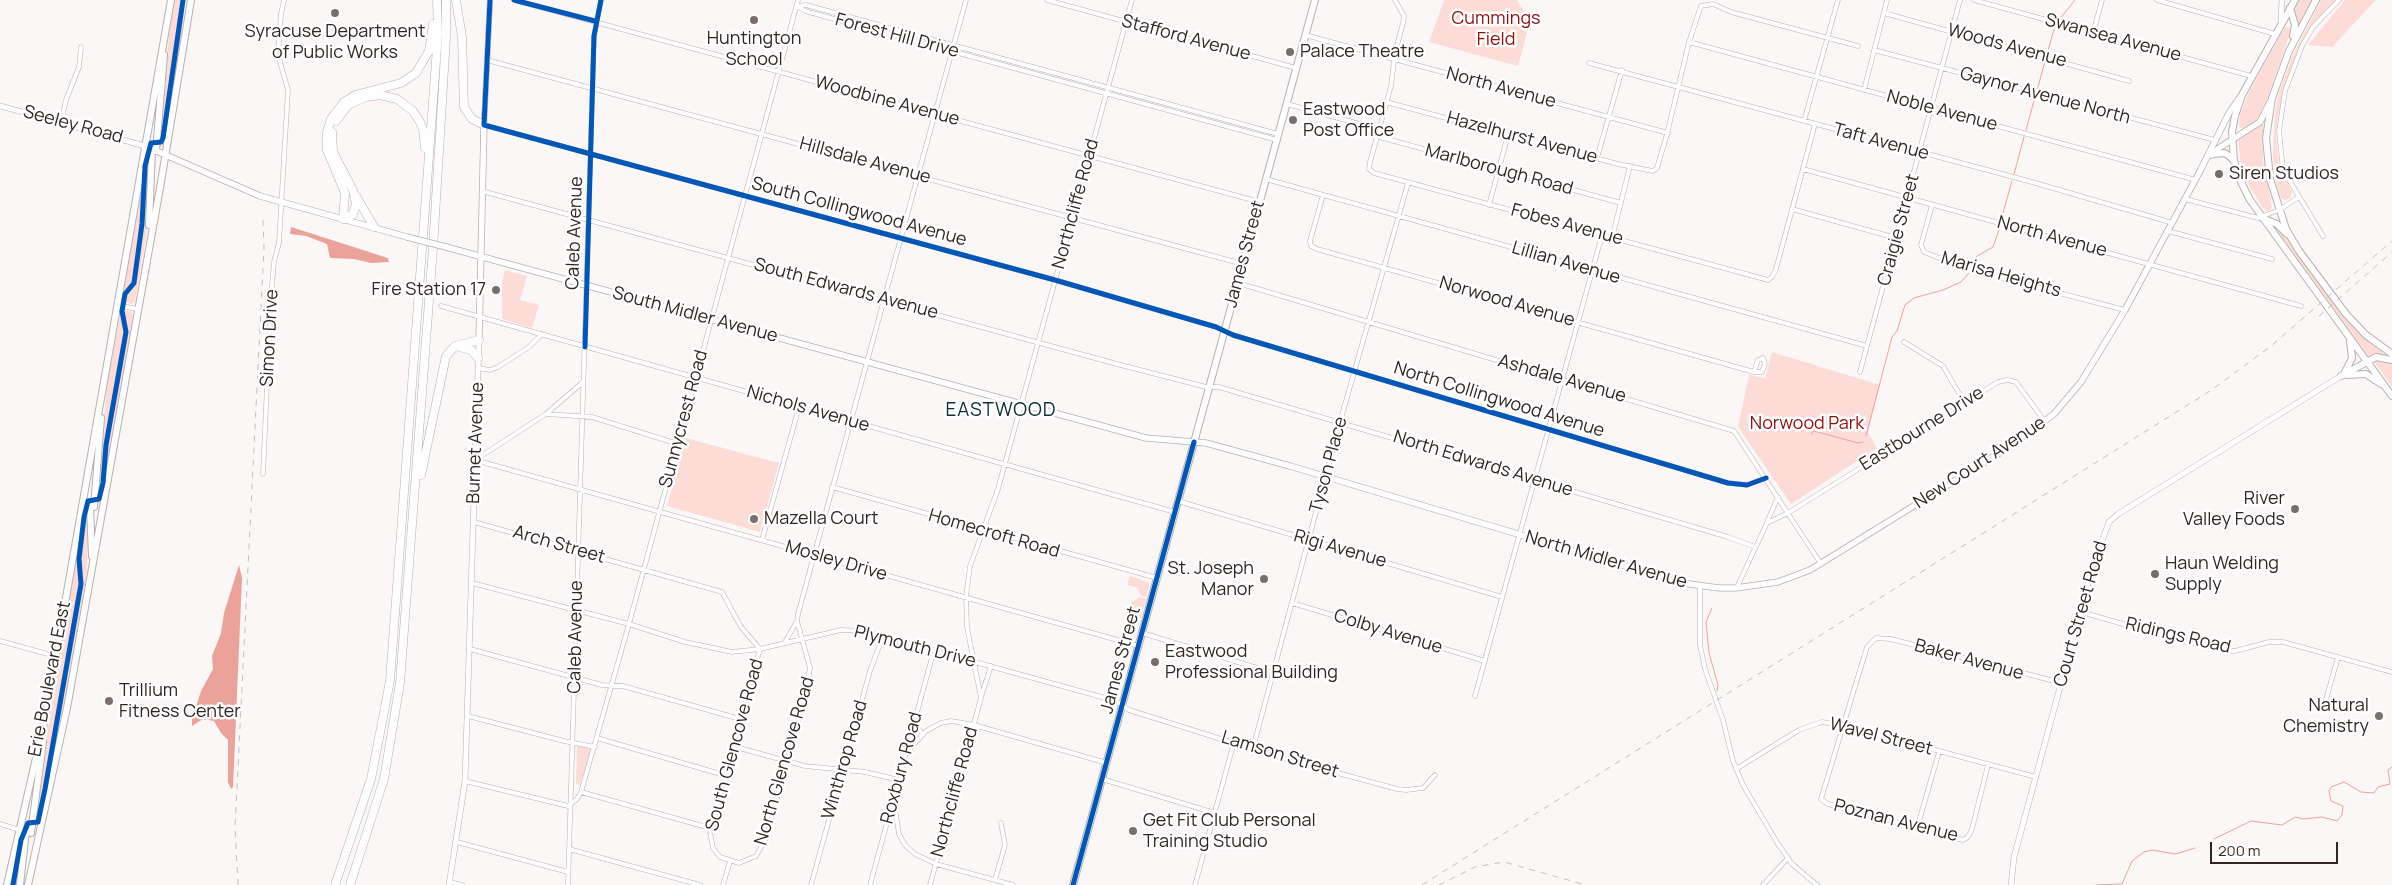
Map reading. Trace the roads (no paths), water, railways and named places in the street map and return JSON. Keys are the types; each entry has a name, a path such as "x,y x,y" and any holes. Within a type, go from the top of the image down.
{"highway":[{"path":"335,885 371,779 390,682 438,34 437,0"},
{"path":"344,219 345,193 327,150 327,132 332,119 344,102 355,95 401,83 416,73 429,51 437,0"},
{"path":"350,885 377,805 394,727 405,638 446,37 446,0"},
{"path":"456,0 462,37 464,107 472,119 484,125"},
{"path":"374,227 333,152 332,132 340,115 348,105 366,97 380,95 397,99 406,105 420,122 425,140 424,163 427,184"},
{"path":"344,219 353,214 356,207 353,190"},
{"path":"413,521 444,363 448,353 455,346 479,340"},
{"path":"455,346 467,347 478,358"}],"main road":[{"name":"Erie Boulevard East","path":"7,885 26,831 55,656 171,0"},
{"name":"Erie Boulevard East","path":"28,885 62,735 191,0"},
{"name":"James Street","path":"1073,885 1315,0"},
{"path":"2295,0 2281,22 2242,95 2235,116 2232,140 2234,161 2244,190 2262,218 2392,396"},
{"path":"2289,51 2316,0"},
{"path":"2290,8 2295,25 2289,51 2272,98 2266,138 2266,157 2272,191 2291,238"},
{"path":"2281,22 2291,22 2295,25"},
{"path":"149,244 154,150 166,27"},
{"name":"New Court Avenue","path":"1700,586 1736,588 1778,582 1821,564 2006,449 2045,422 2082,382 2125,310 2196,180 2229,113 2242,95"},
{"name":"New Court Avenue","path":"2200,171 2214,154 2260,122 2272,98"},
{"name":"Burnet Avenue","path":"479,340 484,125"},
{"name":"South Midler Avenue","path":"145,146 260,196 282,203 1146,438 1194,442"},
{"path":"2214,154 2224,153 2234,161"},
{"path":"2262,218 2277,224 2291,238 2346,314 2366,335 2392,354"},
{"path":"2341,376 2352,358 2351,346 2346,333"},
{"path":"2341,376 2378,356 2392,360"},
{"path":"2341,376 2359,373 2366,374 2386,387"},
{"path":"92,564 92,506 101,397"},
{"name":"North Midler Avenue","path":"1194,442 1326,477 1700,586"},
{"path":"20,885 26,831 42,760 44,723"}],"street":[{"name":"Simon Drive","path":"263,474 271,297 282,203 288,90 278,55 284,0"},
{"name":"Burnet Avenue","path":"484,125 490,0"},
{"name":"Woodbine Avenue","path":"514,0 1260,202"},
{"name":"Caleb Avenue","path":"568,885 595,21 601,0"},
{"name":"Sunnycrest Road","path":"571,805 581,792 612,686 798,0"},
{"path":"785,642 797,621 883,299 966,0"},
{"name":"Stafford Avenue","path":"1047,0 1296,68"},
{"name":"Northcliffe Road","path":"981,698 968,627 966,596 970,566 1005,465 1132,0"},
{"path":"1376,136 1386,102 1404,16 1395,0"},
{"path":"1668,133 1698,11 1701,6 1713,4 1719,0"},
{"path":"1804,120 1838,0"},
{"path":"1864,90 1887,0"},
{"name":"Craigie Street","path":"1860,372 1960,0"},
{"name":"Swansea Avenue","path":"1974,0 2251,76"},
{"path":"2093,33 2102,0"},
{"path":"2157,0 2275,34"},
{"path":"2283,0 2290,8"},
{"path":"2281,22 2283,0"},
{"path":"2323,236 2287,179 2281,161 2279,131 2282,104 2293,67 2307,35 2339,0"},
{"path":"1713,4 1731,12 1858,46"},
{"name":"Forest Hill Drive","path":"797,6 806,5 1267,130 1278,137"},
{"name":"Forest Hill Drive","path":"797,6 802,10 851,24 1107,94 1265,137 1278,137"},
{"name":"Woods Avenue","path":"1884,13 2129,81"},
{"path":"851,24 853,18"},
{"path":"899,36 900,31"},
{"name":"North Avenue","path":"1305,35 1668,133"},
{"name":"Noble Avenue","path":"1689,42 2196,180"},
{"path":"61,122 66,100 79,67 81,47"},
{"name":"Gaynor Avenue North","path":"1874,50 2215,140"},
{"name":"Hillsdale Avenue","path":"486,60 593,87 1243,264"},
{"path":"1007,66 1008,60"},
{"name":"Taft Avenue","path":"1589,63 1622,70 2172,222"},
{"path":"1597,158 1622,70"},
{"path":"1054,79 1055,73"},
{"name":"Hazelhurst Avenue","path":"1386,102 1653,171 1657,168 1668,133"},
{"path":"1163,109 1165,103"},
{"path":"1286,104 1378,129"},
{"name":"Seeley Road","path":"0,106 145,146"},
{"path":"1210,122 1211,115"},
{"path":"1815,124 1792,210 1896,238"},
{"name":"South Collingwood Avenue","path":"484,125 1056,280 1224,331"},
{"path":"1265,137 1267,130"},
{"path":"1489,205 1508,135"},
{"name":"Fobes Avenue","path":"1376,136 1369,169 1372,172 1768,280 1772,278 1792,210"},
{"name":"Marlborough Road","path":"1376,136 1498,171 1621,203"},
{"path":"1612,238 1630,166"},
{"name":"North Avenue","path":"1803,169 2301,306"},
{"name":"Lillian Avenue","path":"1266,179 1867,346"},
{"name":"Tyson Place","path":"1253,748 1340,422 1408,182"},
{"name":"South Edwards Avenue","path":"482,191 1209,387"},
{"name":"Norwood Avenue","path":"1322,195 1310,241 1311,246 1754,372"},
{"path":"2185,199 2250,217 2262,218 2279,210 2298,197"},
{"name":"Marisa Heights","path":"1932,205 1921,245 1924,252 1970,270 2125,310"},
{"path":"2168,231 2272,259"},
{"path":"1475,696 1602,235"},
{"name":"Ashdale Avenue","path":"1238,283 1734,431 1821,564"},
{"path":"117,305 137,309"},
{"name":"Nichols Avenue","path":"441,306 1175,512"},
{"name":"North Collingwood Avenue","path":"1224,331 1728,483 1747,485 1766,478"},
{"path":"478,368 490,370 498,367 529,347 542,334"},
{"name":"Burnet Avenue","path":"450,884 465,781 479,340"},
{"path":"1904,342 1943,366 1964,402"},
{"name":"Court Street Road","path":"2011,885 2014,857 2102,535 2108,522 2341,376"},
{"name":"Eastbourne Drive","path":"1767,523 1788,513 1998,382 2013,380 2023,389 2045,422"},
{"path":"475,460 546,414 584,382"},
{"name":"North Edwards Avenue","path":"1209,387 1219,387 1340,422 1755,547"},
{"path":"762,540 799,407"},
{"path":"546,414 582,415 678,444"},
{"name":"Mosley Drive","path":"475,460 1139,646"},
{"name":"Homecroft Road","path":"832,487 1157,578"},
{"path":"1736,588 1778,497"},
{"name":"Rigi Avenue","path":"1178,501 1502,597"},
{"path":"82,504 102,508"},
{"name":"Arch Street","path":"474,522 722,592 741,627 760,649"},
{"name":"Plymouth Drive","path":"472,583 716,649 739,652 848,629 883,636 974,661 1116,701 1123,706"},
{"name":"North Midler Avenue","path":"1700,586 1700,644 1705,669 1723,720 1736,769 1756,807 1788,858 1817,885"},
{"name":"Colby Avenue","path":"1292,603 1485,660"},
{"name":"Ridings Road","path":"2081,612 2186,642 2223,650 2235,651 2276,642 2392,672"},
{"name":"North Glencove Road","path":"730,861 739,862 751,859 762,847 809,678 810,668 797,621"},
{"path":"1142,633 1274,673"},
{"name":"Winthrop Road","path":"811,885 870,671 883,636"},
{"name":"Baker Avenue","path":"1842,725 1867,647 1876,638 1890,639 2062,683"},
{"path":"0,641 55,656"},
{"path":"470,649 574,677 612,686 623,686 740,719"},
{"name":"South Glencove Road","path":"730,861 720,857 713,848 710,828 760,649"},
{"name":"Roxbury Road","path":"870,885 934,650"},
{"path":"2325,703 2338,657"},
{"name":"Northcliffe Road","path":"930,885 991,666"},
{"name":"Lamson Street","path":"1123,706 1129,710 1253,748 1406,790 1423,788 1435,775"},
{"path":"468,716 573,743 595,746"},
{"path":"905,760 914,743 923,734 941,723 951,721 974,725 1107,763"},
{"name":"Wavel Street","path":"1736,769 1806,726 1822,722 1842,725 2036,777"},
{"path":"914,724 923,734"},
{"name":"Poznan Avenue","path":"1842,725 1824,783 1822,801 1960,840 1966,839 1970,835 1988,765"},
{"path":"597,738 724,775"},
{"path":"1195,885 1234,742"},
{"path":"732,746 812,768 879,774 899,780"},
{"path":"1917,828 1939,752"},
{"path":"1102,779 1215,812"},
{"path":"465,781 568,806 571,805"},
{"path":"581,792 710,828"},
{"path":"894,800 899,834 910,851 936,864 1013,885"},
{"path":"995,880 1005,845 1001,823"},
{"path":"0,824 39,835"},
{"path":"887,826 898,828"},
{"path":"457,842 568,872"},
{"path":"569,849 700,885"},
{"path":"1763,885 1788,858"},
{"path":"723,885 730,861"},
{"path":"450,884 462,885"}],"waterway":[{"path":"2059,20 2075,0"},
{"path":"2047,54 2055,26"},
{"path":"2037,91 2045,61"},
{"path":"2026,130 2035,97"},
{"path":"2014,174 2024,137"},
{"path":"2001,220 2012,181"},
{"path":"1972,262 1977,256 1993,247 2000,227"},
{"path":"1866,436 1892,337 1897,331 1905,305 1914,298 1943,290 1961,282 1969,273"},
{"path":"1811,434 1814,431 1858,443 1863,442"},
{"path":"1712,608 1706,622 1709,653 1718,685 1717,691"},
{"path":"2214,839 2251,821 2282,825 2295,817 2303,819 2322,817 2337,821 2342,815 2343,806 2331,801 2329,791 2331,787 2344,782 2361,792 2374,793 2378,787 2390,784 2388,770 2392,767"},
{"path":"2096,885 2122,884 2132,861 2144,852 2152,850 2176,854 2195,848"}],"railway":[{"path":"238,885 235,827 264,248 263,218"},
{"path":"1422,885 2210,391 2271,346 2392,241"},
{"path":"2319,316 2392,252"},
{"path":"1439,885 1475,867 1504,862 1586,885"}],"place":[{"name":"Syracuse Department of Public Works","path":"335,13"},
{"name":"Huntington School","path":"754,20"},
{"name":"Palace Theatre","path":"1290,52"},
{"name":"Eastwood Post Office","path":"1293,120"},
{"name":"Siren Studios","path":"2219,174"},
{"name":"Fire Station 17","path":"496,290"},
{"name":"River Valley Foods","path":"2295,509"},
{"name":"Mazella Court","path":"754,519"},
{"name":"Haun Welding Supply","path":"2155,574"},
{"name":"St. Joseph Manor","path":"1264,579"},
{"name":"Eastwood Professional Building","path":"1155,662"},
{"name":"Trillium Fitness Center","path":"109,701"},
{"name":"Natural Chemistry","path":"2379,716"},
{"name":"Get Fit Club Personal Training Studio","path":"1133,831"}],"district":[{"name":"EASTWOOD","path":"1001,411"}],"park label":[{"name":"Cummings Field","path":"1496,29"},
{"name":"Norwood Park","path":"1807,424"}]}
